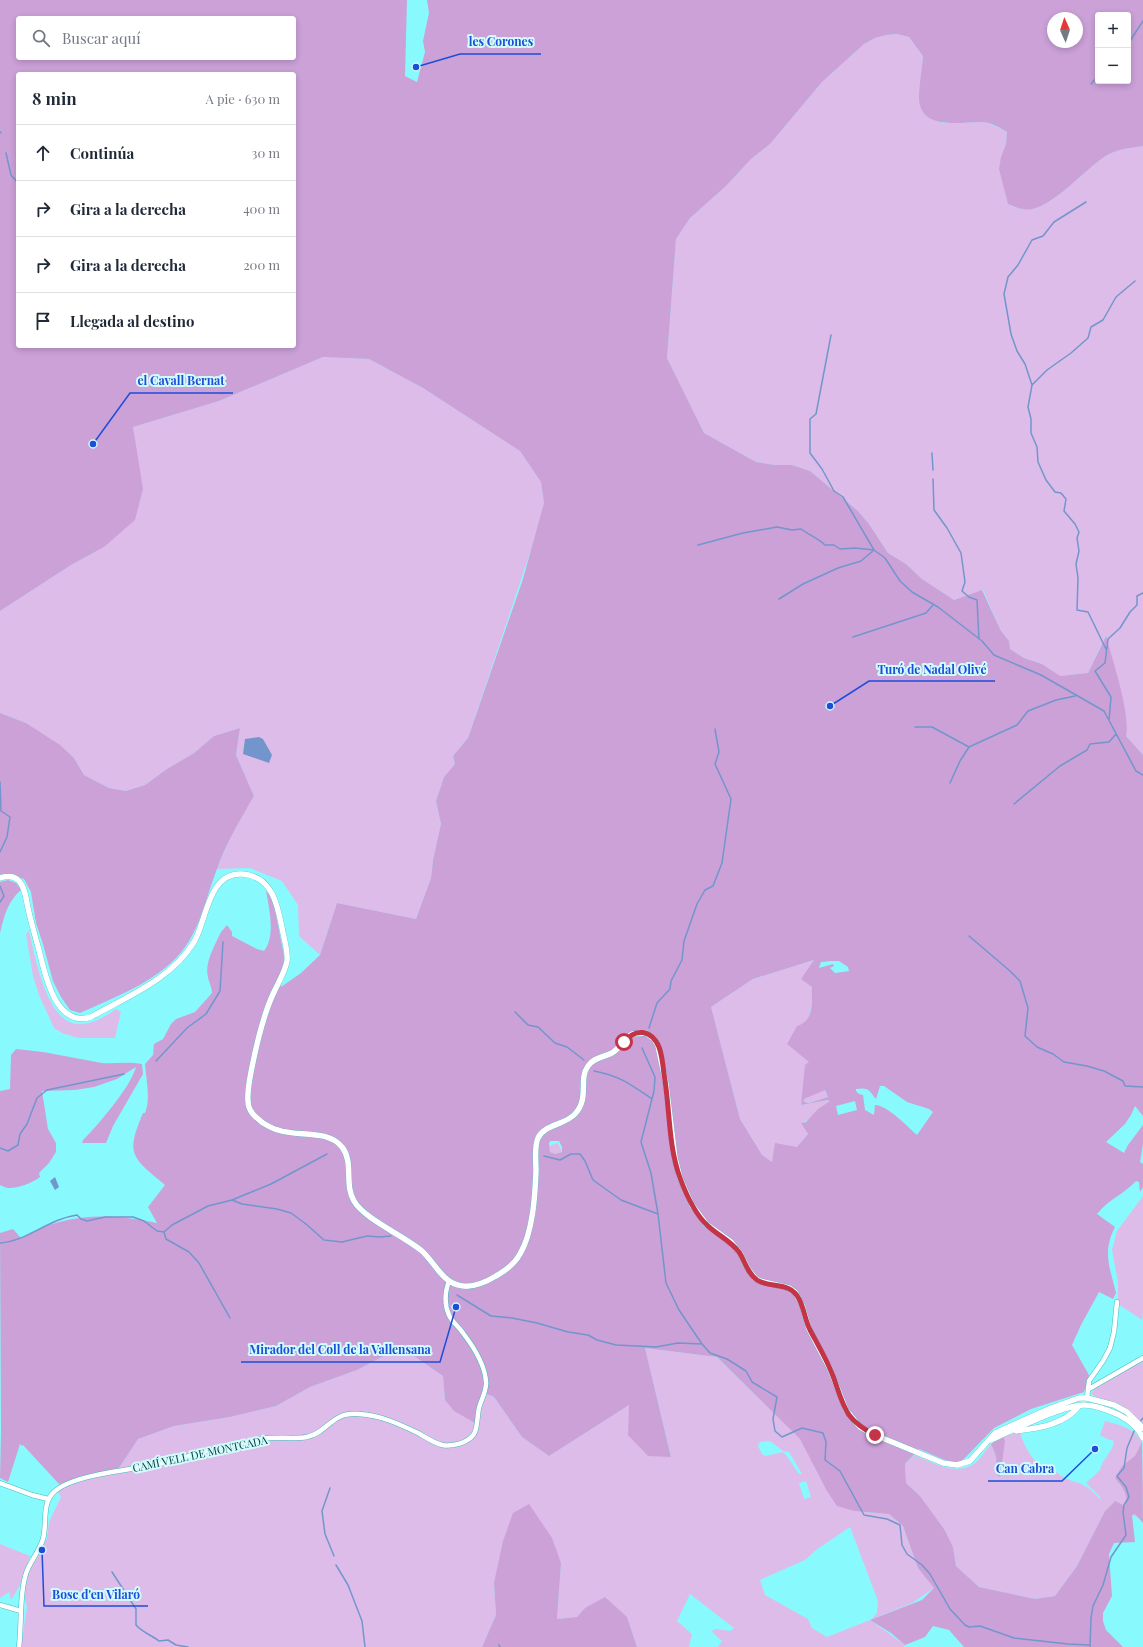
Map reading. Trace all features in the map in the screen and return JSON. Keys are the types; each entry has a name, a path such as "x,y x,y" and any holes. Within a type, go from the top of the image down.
{"street":[{"path":"0,878 13,877 21,884 44,971 52,995 65,1012 74,1018 81,1019 91,1017 161,977 175,965 195,940 214,890 224,879 231,875 251,875 266,884 275,897 288,956 284,973 274,992 263,1020 248,1093 249,1108 258,1119 280,1131 320,1136 329,1138 339,1144 343,1148 346,1156 350,1192 354,1203 370,1216 422,1251 449,1281 459,1286 470,1286 483,1282 504,1271 519,1257 524,1246 530,1224 534,1199 536,1148 538,1138 546,1130 568,1121 577,1112 584,1098 585,1073 588,1066 596,1059 614,1051 632,1034 646,1033 654,1039 660,1052 667,1091 675,1158 680,1178 692,1205 706,1224 731,1242 740,1253 748,1269 755,1278 769,1284 789,1288 795,1292 802,1305 809,1329 826,1359 840,1397 849,1416 860,1426 875,1435 949,1465 956,1465 970,1461 995,1433 1068,1401 1079,1398 1087,1398 1114,1405 1143,1428"},
{"name":"CAMÍ VELL DE MONTCADA","path":"48,1499 58,1489 91,1476 156,1464 269,1438 307,1437 322,1430 334,1418 345,1415 357,1414 381,1418 442,1445 465,1442 474,1434 486,1384 486,1377 472,1346 449,1316 445,1304 446,1288 449,1281"},
{"path":"1087,1398 1089,1381 1110,1348 1114,1332 1117,1302"},
{"path":"1089,1388 1143,1358"},
{"path":"1056,1413 1060,1408 1087,1398"},
{"path":"987,1442 1056,1413 1079,1406 1099,1407 1126,1415 1142,1435"},
{"path":"1006,1433 1045,1426 1060,1421 1070,1415 1079,1406"},
{"path":"1027,1419 1050,1412 1056,1413"},
{"path":"1056,1413 1060,1421"},
{"path":"0,1483 32,1495 48,1499 44,1538 29,1565 21,1597 19,1647"},
{"path":"0,1605 21,1610"}],"shaded area":[{"path":"0,0 407,0 405,76 417,82 425,52 423,41 429,13 427,0 1143,0 1143,146 1123,149 1109,154 1050,201 1032,209 1022,209 1008,204 999,169 1001,157 1006,144 1007,132 984,122 944,122 935,121 927,116 922,109 919,99 923,56 909,37 897,34 886,35 875,38 864,44 822,82 770,144 751,159 726,186 690,218 676,239 667,358 704,433 756,462 774,465 792,465 810,471 858,511 869,524 888,553 906,564 922,579 954,600 982,590 1001,631 1009,641 1010,649 1024,658 1042,664 1060,676 1088,673 1106,636 1126,715 1126,736 1143,755 1143,1116 1135,1106 1125,1124 1106,1142 1124,1153 1143,1125 1143,1144 1140,1162 1143,1164 1143,1187 1140,1192 1139,1182 1136,1181 1097,1214 1115,1227 1109,1245 1108,1260 1116,1293 1113,1299 1099,1292 1072,1345 1089,1375 1084,1392 1031,1409 994,1428 960,1463 952,1463 919,1449 905,1464 906,1483 920,1496 944,1529 953,1547 956,1566 979,1587 1035,1599 1055,1596 1077,1566 1105,1511 1115,1501 1125,1506 1126,1495 1123,1488 1115,1478 1122,1466 1135,1456 1142,1442 1143,1523 1135,1514 1132,1515 1135,1542 1114,1543 1109,1554 1112,1596 1103,1613 1103,1621 1106,1630 1123,1647 964,1647 949,1630 933,1626 925,1637 905,1645 891,1633 870,1620 922,1600 934,1588 918,1568 903,1526 889,1514 854,1511 837,1506 827,1491 800,1439 717,1357 645,1348 671,1457 648,1456 628,1435 629,1405 549,1456 522,1437 494,1397 482,1392 475,1423 454,1411 445,1400 443,1376 401,1347 357,1370 310,1387 276,1406 230,1417 174,1426 138,1439 119,1468 59,1484 23,1445 22,1446 20,1444 8,1482 0,1478 0,1233 13,1229 21,1238 54,1223 88,1217 121,1217 157,1223 148,1207 165,1185 139,1161 133,1147 137,1127 143,1113 145,1113 148,1102 145,1064 153,1055 154,1044 163,1039 171,1024 176,1019 195,1012 212,993 207,972 209,960 221,932 227,925 232,932 232,936 264,951 268,945 271,930 266,891 273,900 284,956 281,987 301,973 320,955 337,903 416,919 431,878 433,860 441,824 436,801 444,777 455,764 453,756 468,738 523,579 544,503 541,482 520,451 423,388 369,359 323,357 219,401 133,427 143,489 135,520 104,547 71,565 0,611","holes":["814,960 801,979 812,987 811,1011 807,1020 797,1026 787,1044 809,1062 805,1065 801,1105 828,1100 830,1101 818,1109 806,1122 801,1123 808,1134 797,1147 775,1143 772,1162 762,1155 740,1119 711,1007 753,979","839,961 848,967 849,971 835,973 830,968 834,966 833,964 819,968 821,962","880,1086 884,1086 907,1102 929,1109 933,1112 917,1135 897,1117 880,1106 875,1105 874,1115 865,1110 863,1095 859,1094 856,1089 867,1089 876,1099","825,1090 828,1097 809,1103 804,1102 804,1099","855,1101 857,1110 838,1115 836,1106","550,1141 559,1141 562,1147 562,1152 555,1154 550,1152"]},
{"path":"897,34 909,37 923,56 919,100 942,123 986,122 1007,132 1006,144 1001,157 1008,204 1025,209 1032,209 1041,206 1050,201 1109,154 1128,148 1143,146 1143,755 1126,736 1105,637 1088,673 1060,676 1042,664 1024,658 1010,649 1009,641 1001,631 983,590 954,600 922,579 906,564 888,553 869,524 858,511 810,471 792,465 774,465 756,462 704,433 667,358 676,239 690,218 726,186 751,159 770,144 822,82 864,44 875,38"},
{"path":"323,357 369,359 423,388 520,451 541,482 544,503 535,538 468,738 453,756 455,764 444,777 436,801 441,824 433,860 431,878 416,919 337,903 320,955 299,936 298,905 282,881 250,868 217,869 231,835 254,796 236,755 240,728 214,736 194,753 167,769 145,785 126,791 109,788 84,775 74,758 26,723 0,713 0,611 71,565 104,547 135,443 133,427 219,401"},
{"path":"0,713 26,723 60,745 74,758 84,775 109,788 126,791 145,785 167,769 194,753 214,736 240,728 236,755 254,796 221,859 197,927 185,948 167,967 131,990 80,1013 70,1010 53,981 36,923 31,892 24,879 9,874 0,875"},
{"path":"8,880 16,883 21,890 10,904 0,933 0,882"},
{"path":"29,931 39,973 52,1003 60,1015 71,1022 83,1024 96,1021 116,1009 121,1012 115,1038 78,1038 62,1033 54,1028 39,995 33,976 26,934"},
{"path":"815,960 810,1016 806,1023 809,1062 801,1105 828,1100 830,1101 802,1123 808,1134 797,1147 772,1162 762,1155 740,1119 711,1007 753,979"},
{"path":"16,1049 43,1052 102,1063 142,1064 143,1074 113,1126 106,1143 82,1143 121,1095 133,1076 136,1067 117,1079 94,1087 75,1090 42,1091 48,1129 56,1143 56,1152 49,1163 39,1173 40,1177 25,1185 9,1188 0,1185 0,1091 10,1089 11,1055"},
{"path":"824,1089 828,1097 809,1103 804,1102 804,1099"},
{"path":"558,1143 562,1152 555,1154 550,1152 549,1146"},
{"path":"1143,1196 1142,1320 1118,1304 1118,1282 1112,1250 1117,1231"},
{"path":"401,1347 443,1376 445,1400 482,1392 494,1397 522,1437 549,1456 630,1404 671,1456 645,1348 717,1357 800,1439 811,1458 854,1511 889,1514 903,1526 918,1568 934,1588 912,1603 872,1619 877,1613 878,1601 850,1527 816,1550 805,1560 760,1580 765,1595 808,1619 812,1628 827,1637 870,1620 905,1645 904,1647 718,1647 722,1641 711,1631 716,1629 730,1631 734,1628 690,1594 677,1621 692,1634 689,1647 637,1647 627,1617 585,1608 577,1617 557,1619 561,1563 494,1583 496,1615 482,1647 21,1647 27,1607 24,1595 29,1570 47,1538 49,1522 61,1497 58,1492 59,1484 119,1468 138,1439 174,1426 230,1417 276,1406 310,1387 357,1370","holes":["770,1441 783,1451 789,1452 802,1474 799,1474 783,1452 765,1456 762,1454 758,1446 760,1442","806,1481 811,1497 804,1499 799,1483"]},
{"path":"1143,1362 1143,1423 1123,1407 1091,1394 1100,1384"},
{"path":"1105,1421 1126,1428 1136,1434 1142,1443 1143,1494 1139,1518 1132,1515 1125,1506 1114,1502 1105,1511 1077,1566 1055,1596 1035,1599 979,1587 956,1566 953,1547 920,1496 906,1483 905,1464 914,1455 944,1467 960,1469 975,1463 991,1444 996,1456 997,1475 1000,1477 1003,1436 1020,1433 1028,1451 1037,1462 1042,1466 1054,1469 1066,1479 1087,1487 1102,1500 1086,1483 1100,1470 1113,1445 1114,1441 1100,1435"},
{"path":"1003,1436 1005,1441 1000,1477 997,1475 996,1456 991,1444"},
{"path":"529,1504 552,1538 561,1563 557,1619 577,1617 585,1608 605,1597 627,1617 637,1647 482,1647 496,1615 494,1583 503,1541 513,1513"},
{"path":"0,1544 30,1556 19,1587 11,1600 9,1592 0,1598"}],"water":[{"path":"259,737 263,739 272,755 269,763 243,754 245,739"},
{"path":"55,1177 59,1187 55,1190 50,1181"}],"waterway":[{"path":"1131,39 1143,21"},
{"path":"1091,84 1095,79"},
{"path":"6,153 11,175 16,181"},
{"path":"1086,202 1054,222 1043,236 1032,240 1018,265 1008,277 1004,294 1011,334 1017,351 1025,364 1032,385 1028,407 1031,419 1031,433 1037,447 1038,462 1046,480 1055,492 1061,493 1066,499 1064,511 1075,524 1079,532 1077,538 1079,551 1076,564 1078,578 1077,610 1088,612 1106,649"},
{"path":"1032,385 1047,370 1071,353 1088,338 1091,327 1103,320 1116,297 1135,281"},
{"path":"831,335 816,414 810,419 810,453 822,469 834,491 843,497 874,550 885,558 900,581 912,592 938,607 982,641 994,655 1041,675 1104,711 1136,771 1143,775"},
{"path":"932,453 933,470"},
{"path":"933,479 934,510 947,528 961,553 965,582 962,591 969,597 977,600 979,639"},
{"path":"698,545 743,533 777,527 792,530 801,529 825,545 834,545 840,549 855,548 874,550"},
{"path":"779,599 803,584 838,568 861,561 874,550"},
{"path":"1109,720 1111,697 1095,671 1105,663 1108,639 1120,628 1130,612 1137,605 1137,596 1143,593"},
{"path":"853,637 926,613 933,605"},
{"path":"950,783 960,761 969,747 1017,725 1028,711 1056,700 1075,696"},
{"path":"915,727 932,727 969,747"},
{"path":"649,1028 657,1003 670,989 671,981 682,960 684,941 697,904 705,890 713,886 722,863 731,799 715,764 719,752 715,729"},
{"path":"1014,804 1060,766 1087,750 1090,744 1109,742 1116,734"},
{"path":"0,782 1,811 10,817 7,837 0,852"},
{"path":"0,886 4,896 0,902"},
{"path":"969,936 1020,981 1028,1008 1025,1036 1037,1047 1053,1054 1064,1062 1104,1071 1123,1081 1125,1086 1143,1087"},
{"path":"156,1061 187,1028 206,1014 220,991 223,942"},
{"path":"515,1012 528,1025 538,1027 555,1043 567,1047 584,1060"},
{"path":"642,1048 655,1077 654,1091 641,1142 651,1173 658,1214 666,1283 679,1310 702,1344 710,1353 727,1359 746,1371 752,1382 777,1397 773,1419 775,1431 782,1437 802,1428 823,1433 826,1442 825,1460 840,1471 864,1515 887,1519 900,1525 902,1545 907,1554 922,1565 930,1574 950,1609 965,1625 969,1627 980,1626 1014,1638 1089,1645"},
{"path":"594,1071 611,1075 624,1081 652,1099"},
{"path":"0,1148 8,1151 18,1145 20,1134 27,1124 37,1098 47,1090 124,1074"},
{"path":"232,1200 271,1184 327,1154"},
{"path":"544,1156 560,1160 571,1154 580,1154 585,1161 593,1180 621,1200 658,1214"},
{"path":"0,1243 20,1238 57,1221 77,1215 81,1219 87,1221 105,1217 133,1217 144,1221 157,1231 164,1232 172,1225 208,1206 232,1200 242,1204 277,1209 291,1213 324,1240 342,1242 367,1236 391,1236"},
{"path":"164,1232 166,1239 189,1252 199,1263 230,1318"},
{"path":"457,1295 491,1316 537,1323 568,1332 588,1335 597,1340 616,1345 656,1347 678,1343 702,1344"},
{"path":"1139,1423 1143,1418"},
{"path":"1090,1647 1093,1606 1103,1585 1111,1557 1126,1535 1123,1512 1124,1505 1129,1497 1126,1487 1117,1476 1124,1468 1127,1448 1135,1429"},
{"path":"330,1488 322,1511 325,1534 334,1556"},
{"path":"336,1565 348,1585 362,1621 365,1647"},
{"path":"112,1572 136,1609 136,1625 138,1627 159,1641 168,1640 176,1645 188,1647"}],"place":[{"name":"les Corones","path":"416,67"},
{"name":"el Cavall Bernat","path":"93,444"},
{"name":"Turó de Nadal Olivé","path":"830,706"},
{"name":"Mirador del Coll de la Vallensana","path":"456,1307"},
{"name":"Can Cabra","path":"1095,1449"},
{"name":"Bosc d'en Vilaró","path":"42,1550"}],"route":[{"path":"624,1042 630,1035 641,1032 646,1033 657,1043 666,1084 675,1158 680,1178 692,1205 706,1224 731,1242 740,1253 748,1269 755,1278 769,1284 789,1288 795,1292 802,1305 809,1329 826,1359 840,1397 849,1416 864,1429 875,1435"}]}
